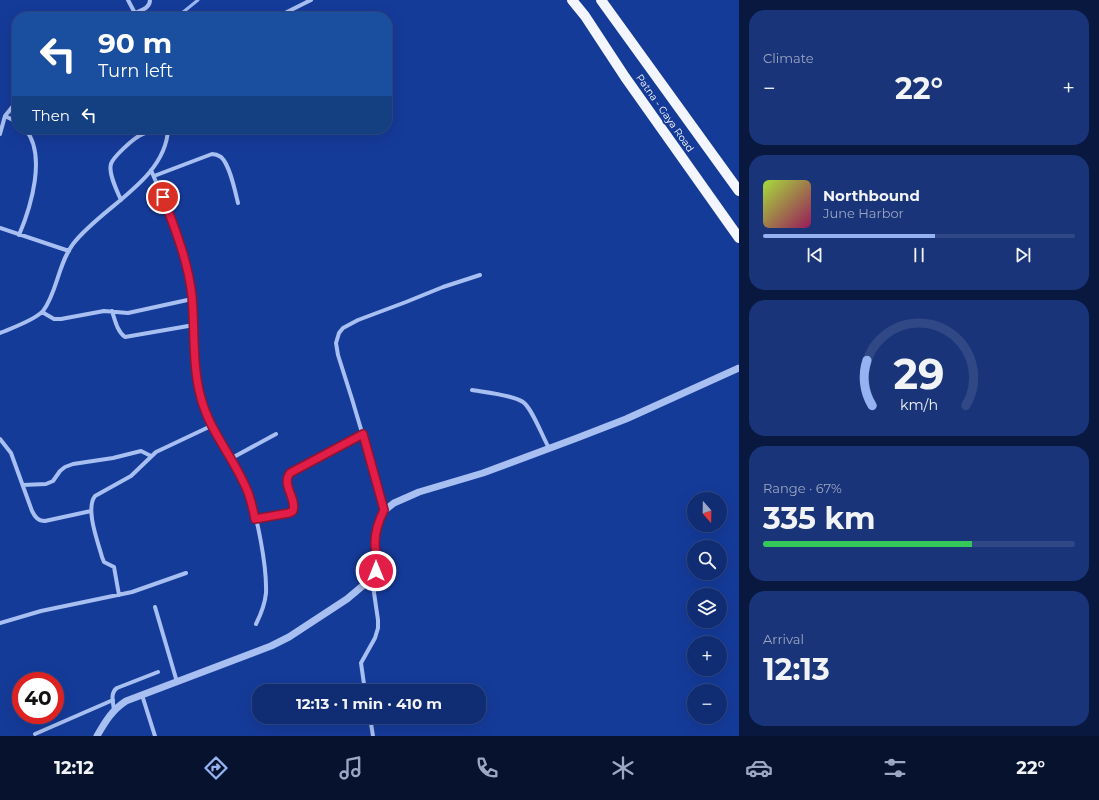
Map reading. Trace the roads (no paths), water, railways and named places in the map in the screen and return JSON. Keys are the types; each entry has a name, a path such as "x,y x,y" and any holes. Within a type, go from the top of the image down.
{"main road":[{"name":"Patna - Gaya Road","path":"572,0 585,16 625,77 739,238"},
{"path":"601,0 739,191"}],"street":[{"path":"128,0 134,12"},
{"path":"140,12 150,4 150,0"},
{"path":"287,12 311,0"},
{"path":"0,134 5,116 12,107"},
{"path":"5,116 12,120"},
{"path":"19,235 25,222 31,198 36,166 33,142 28,134"},
{"path":"121,200 114,184 110,168 111,163 115,157 138,137 145,134"},
{"path":"0,333 42,312 52,295 60,269 69,251 91,224 137,186 152,170 164,151 168,134"},
{"path":"154,176 212,154 217,154 221,157 228,169 238,203"},
{"path":"152,170 173,222 184,256 192,300 198,386 204,408 211,426 247,489 255,519 265,570 266,584 264,604 256,624"},
{"path":"0,228 69,251"},
{"path":"384,510 363,434 338,355 336,344 339,333 344,328 358,320 443,287 480,275"},
{"path":"42,312 54,319 104,311 128,313 192,300"},
{"path":"112,311 118,329 125,337 194,326"},
{"path":"97,736 114,710 126,701 271,646 283,640 347,598 372,578 378,566 375,542 379,519 384,510 394,503 419,492 482,473 626,419 739,368"},
{"path":"472,390 510,397 524,403 530,411 549,448"},
{"path":"119,595 114,567 104,562 102,557 91,511 92,500 95,496 131,476 151,456 165,447 211,426"},
{"path":"230,459 276,434"},
{"path":"255,519 293,511 294,504 287,482 290,473 363,434"},
{"path":"0,439 11,452 32,511 41,521 91,511"},
{"path":"23,485 46,484 53,480 65,467 73,464 113,458 140,451 151,456"},
{"path":"0,623 41,611 119,595 186,573"},
{"path":"364,684 361,663 375,638 378,628 372,578"},
{"path":"155,607 177,682"},
{"path":"114,710 113,690 158,672"},
{"path":"142,695 155,736"},
{"path":"35,734 113,700"},
{"path":"371,724 372,736"}],"waterway":[{"path":"183,12 198,0"}]}
